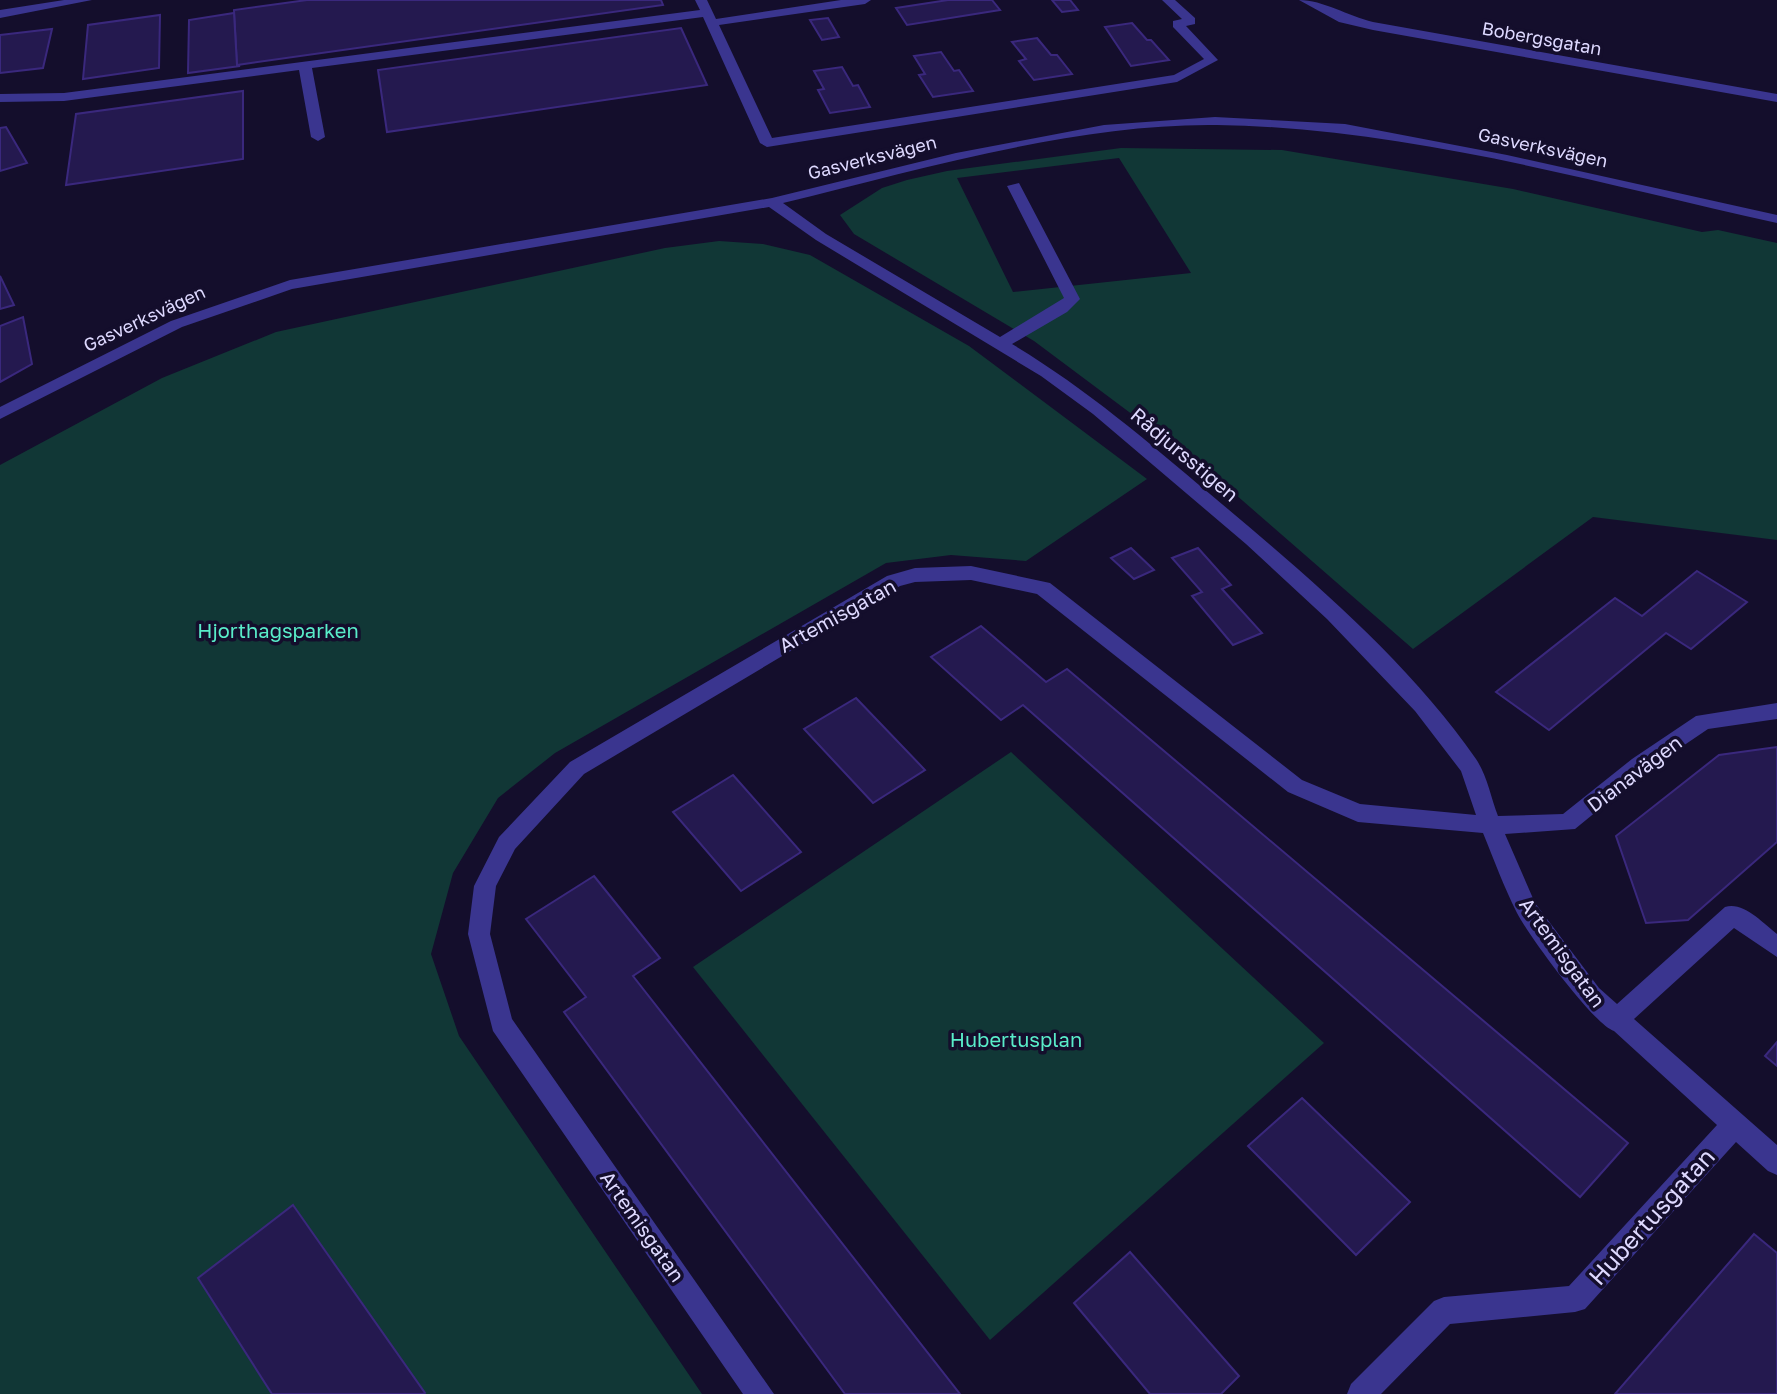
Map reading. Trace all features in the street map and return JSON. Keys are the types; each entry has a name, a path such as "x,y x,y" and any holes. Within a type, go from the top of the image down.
{"street":[{"path":"0,3 14,0"},
{"path":"0,14 51,2 86,0"},
{"path":"701,0 767,143 1177,78 1212,60 1177,24 1191,21 1168,0"},
{"path":"0,98 53,98 865,0"},
{"name":"Bobergsgatan","path":"1305,0 1343,19 1373,26 1777,98"},
{"path":"305,67 318,137"},
{"name":"Gasverksvägen","path":"0,414 127,345 237,298 290,285 772,202 956,157 1074,135 1215,121 1345,128 1507,159 1777,219"},
{"path":"1002,343 1062,309 1072,299 1014,186"},
{"name":"Rådjursstigen","path":"772,202 821,237 1002,343 1099,410 1252,539 1334,614 1422,705 1470,767 1490,825"},
{"name":"Artemisgatan","path":"760,1394 501,1023 479,934 485,886 507,843 577,768 894,581 915,575 971,573 1043,588 1295,786 1358,813 1490,825 1527,909 1591,996 1615,1021 1777,1162"},
{"name":"Dianavägen","path":"1490,825 1567,823 1639,765 1703,722 1777,711"},
{"path":"1615,1021 1733,914 1777,947"},
{"name":"Hubertusgatan","path":"1361,1394 1444,1311 1575,1299 1733,1126"}],"green space":[{"path":"1121,148 1282,150 1513,189 1702,232 1718,230 1777,243 1777,540 1593,517 1413,649 1212,474 1034,341 854,234 840,215 882,188 947,171","holes":["1119,158 1191,273 1013,292 957,178"]},
{"name":"Hjorthagsparken","path":"719,241 763,244 810,255 969,346 1147,479 1026,561 951,555 886,563 555,753 498,798 453,873 431,954 459,1036 702,1394 0,1394 0,465 162,378 276,332 665,248"},
{"name":"Hubertusplan","path":"1011,752 1324,1043 990,1340 693,967"}],"building":[{"path":"307,0 661,0 663,5 237,65 234,10"},
{"path":"948,0 992,0 1000,10 907,25 896,8"},
{"path":"1052,0 1070,0 1078,10 1062,12"},
{"path":"234,13 237,65 240,66 188,73 189,20"},
{"path":"160,15 159,68 83,79 88,25"},
{"path":"828,18 839,37 822,40 810,20"},
{"path":"1132,23 1169,60 1131,66 1105,27"},
{"path":"681,28 707,85 387,132 378,70"},
{"path":"52,29 43,68 0,73 0,35"},
{"path":"1037,38 1051,55 1057,55 1072,74 1034,80 1019,61 1026,59 1012,42"},
{"path":"941,52 954,71 959,70 973,91 933,97 919,75 925,74 914,56"},
{"path":"842,67 853,86 858,85 870,107 830,113 818,90 824,89 814,71"},
{"path":"243,91 243,159 66,185 76,114"},
{"path":"6,127 27,163 0,171 0,128"},
{"path":"0,276 14,305 0,309"},
{"path":"23,317 32,364 0,382 0,326"},
{"path":"1131,548 1154,570 1134,579 1111,558"},
{"path":"1198,548 1231,585 1222,589 1262,633 1233,645 1192,596 1202,592 1172,558"},
{"path":"1697,571 1747,602 1691,649 1666,633 1549,730 1496,692 1615,598 1642,616"},
{"path":"981,626 1046,682 1067,669 1628,1143 1580,1197 1023,705 1001,720 931,657"},
{"path":"856,698 925,770 873,803 804,729"},
{"path":"1777,747 1777,842 1688,920 1646,923 1616,836 1719,755"},
{"path":"733,775 801,852 741,891 673,812"},
{"path":"594,876 660,958 633,976 960,1394 845,1394 564,1012 586,997 526,919"},
{"path":"1777,1042 1777,1066 1765,1056"},
{"path":"1302,1098 1410,1202 1356,1255 1248,1146"},
{"path":"293,1205 424,1394 272,1394 198,1278"},
{"path":"1754,1234 1777,1253 1777,1394 1615,1394"},
{"path":"1130,1252 1239,1376 1221,1394 1150,1394 1074,1303"}]}
